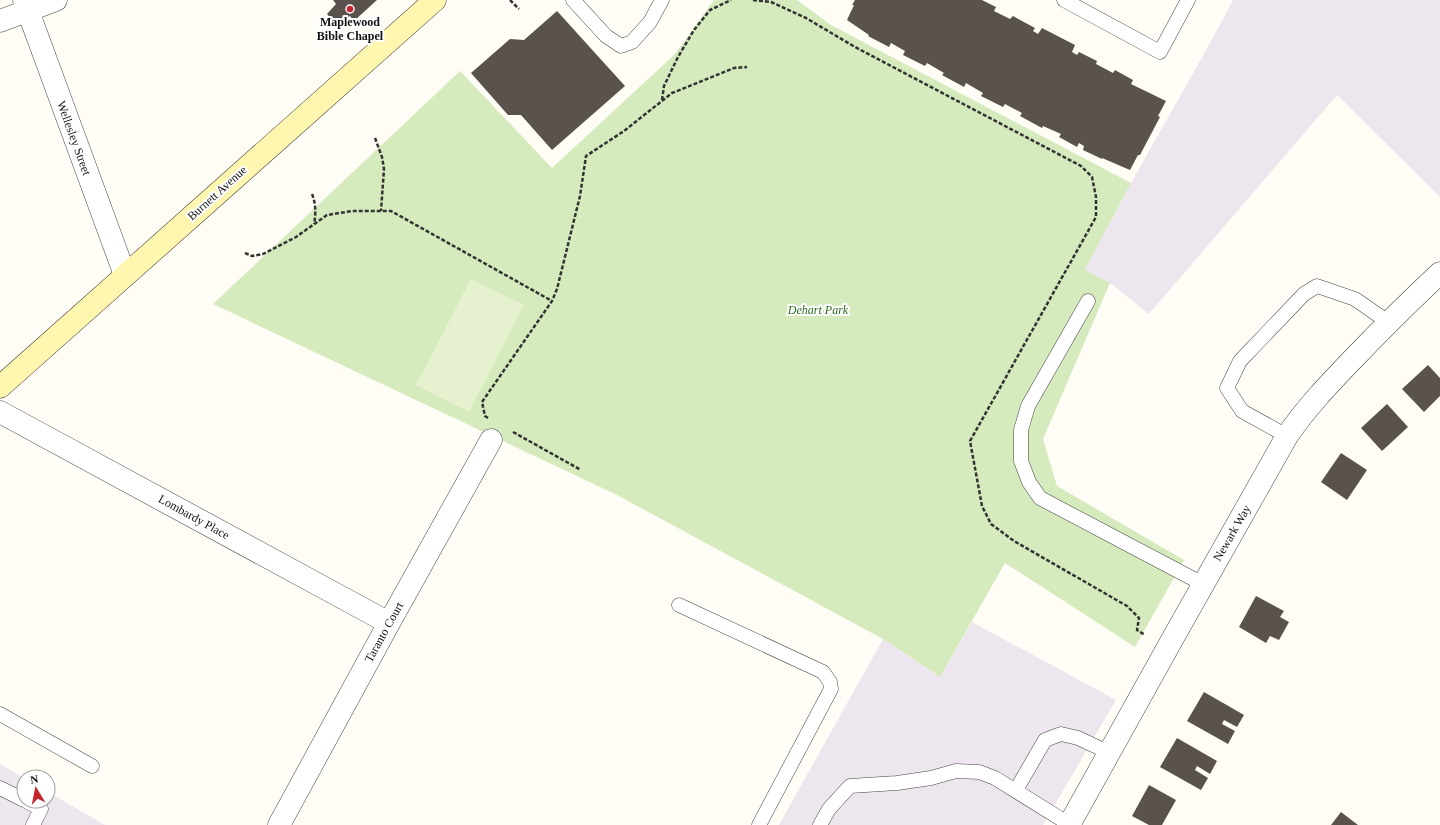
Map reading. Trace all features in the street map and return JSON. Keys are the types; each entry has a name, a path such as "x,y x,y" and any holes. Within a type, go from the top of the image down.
{"street":[{"path":"0,21 25,5 56,0"},
{"name":"Burnett Avenue","path":"1,386 435,0"},
{"name":"Wellesley Street","path":"25,5 125,276"},
{"name":"Newark Way","path":"1069,825 1287,436 1323,390 1388,322 1440,273"},
{"name":"Lombardy Place","path":"0,412 389,623"},
{"name":"Taranto Court","path":"279,825 492,430"}],"lane":[{"path":"573,0 606,36 621,46 632,42 650,22 662,0"},
{"path":"1064,0 1160,52 1188,0"},
{"path":"1287,436 1242,411 1227,388 1240,361 1304,294 1317,286 1355,300 1388,322"},
{"path":"1088,301 1028,406 1021,430 1021,460 1029,482 1040,498 1203,584"},
{"path":"679,605 823,672 830,682 831,689 759,825"},
{"path":"0,714 92,766"},
{"path":"1016,790 1045,740 1061,734 1078,738 1110,753"},
{"path":"820,825 828,810 850,786 897,783 931,778 956,771 979,772 995,778 1069,825"},
{"path":"0,788 16,796"},
{"path":"32,825 41,809"}],"path":[{"path":"510,0 519,9"},
{"path":"662,102 664,86 678,57 694,30 710,10 732,0"},
{"path":"753,0 771,2 806,18 855,47 1081,166 1092,176 1096,197 1096,217 970,441 982,506 991,524 1014,541 1127,606 1139,618 1138,630 1145,635"},
{"path":"492,430 485,416 482,402 552,301 580,196 586,156 624,130 672,93 734,68 747,67"},
{"path":"375,138 382,157 384,169 381,211"},
{"path":"312,194 315,202 314,225"},
{"path":"245,253 252,256 263,254 296,237 327,216 333,214 352,211 391,211 552,301"},
{"path":"513,432 581,470"}],"shaded area":[{"path":"1233,0 1440,0 1440,197 1337,95 1149,314 1110,283 1085,270 1131,183"},
{"path":"972,622 1116,700 1043,825 779,825 883,639 940,677"},
{"path":"0,764 16,773 16,809 56,809 56,797 105,825 0,825"}],"green space":[{"name":"Dehart Park","path":"714,0 797,0 831,25 1131,183 1085,270 1110,283 1043,439 1057,486 1184,560 1135,647 1005,563 940,677 883,639 617,495 213,304 460,71 552,168 675,54"},
{"path":"471,279 524,305 469,412 416,385"}],"building":[{"name":"Maplewood Bible Chapel","path":"333,0 377,0 354,21 350,16 337,26 327,14 336,4"},
{"path":"855,0 982,0 996,7 994,11 1010,19 1013,16 1035,28 1033,31 1038,34 1042,28 1075,45 1072,52 1077,55 1079,52 1097,61 1096,64 1113,73 1115,70 1133,80 1131,84 1166,101 1158,116 1160,117 1140,155 1138,155 1130,170 1083,150 1084,146 1079,143 1077,147 1059,137 1061,134 1043,126 1042,128 1020,116 1022,113 1005,104 1003,107 981,96 983,93 966,83 964,87 942,75 944,73 927,63 925,66 903,55 905,51 891,43 889,47 868,36 869,35 847,20"},
{"path":"557,11 625,86 552,150 521,115 508,115 471,73 510,39 524,40"},
{"path":"1428,365 1440,378 1440,396 1424,412 1402,389"},
{"path":"1387,404 1408,427 1382,451 1361,428"},
{"path":"1341,453 1367,470 1347,500 1321,482"},
{"path":"1256,596 1284,611 1280,617 1289,622 1279,640 1270,636 1266,643 1239,627"},
{"path":"1204,692 1244,715 1237,727 1224,720 1222,724 1235,731 1228,744 1187,721"},
{"path":"1177,738 1217,761 1210,774 1197,766 1195,770 1208,778 1201,790 1160,767"},
{"path":"1149,785 1176,800 1162,825 1149,825 1132,816"},
{"path":"1341,812 1358,825 1331,825"}],"place":[{"name":"Maplewood Bible Chapel","path":"350,9"}]}
